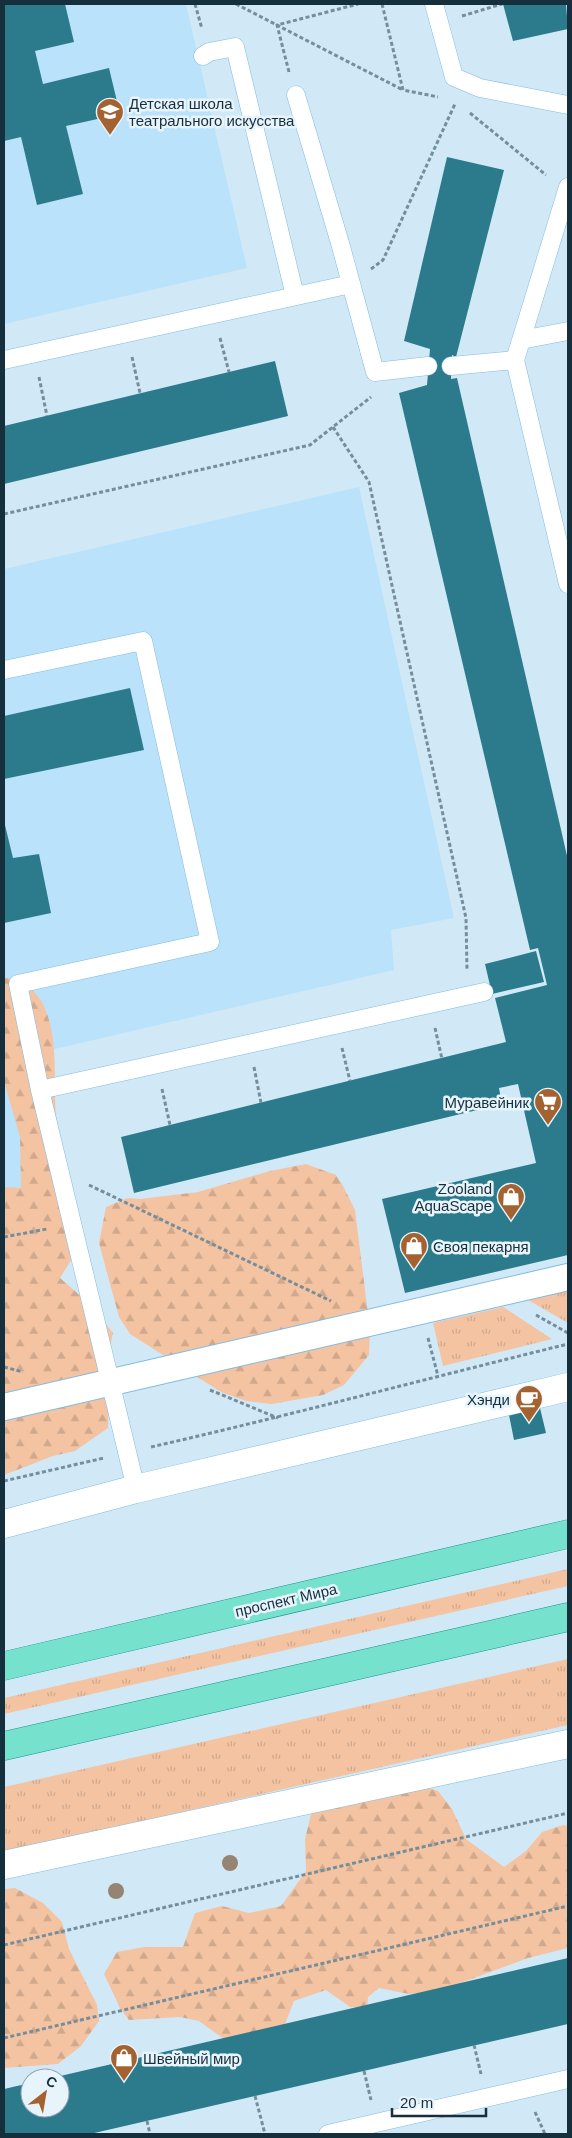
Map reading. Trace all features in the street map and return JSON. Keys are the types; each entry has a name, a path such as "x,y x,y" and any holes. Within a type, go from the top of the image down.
{"main road":[{"name":"проспект Мира","path":"4,1666 568,1534"},
{"path":"4,1746 568,1617"}],"street":[{"path":"4,1407 568,1277"},
{"path":"4,1524 136,1489 568,1387"},
{"path":"4,1865 568,1744"}],"lane":[{"path":"434,4 454,76 480,88 568,104"},
{"path":"203,56 208,52 235,47 295,296"},
{"path":"296,95 375,372 428,366"},
{"path":"567,190 515,360 568,584"},
{"path":"4,360 351,284"},
{"path":"521,340 568,331"},
{"path":"451,366 515,360"},
{"path":"4,670 143,641 210,942 18,984 40,1090 136,1489"},
{"path":"40,1090 476,994"},
{"path":"328,2134 568,2079"}],"path":[{"path":"236,4 403,90 456,101 567,190"},
{"path":"277,25 358,4"},
{"path":"382,4 403,90"},
{"path":"439,22 502,4"},
{"path":"277,25 296,95"},
{"path":"351,284 383,260 456,101"},
{"path":"214,314 228,372"},
{"path":"126,333 140,393"},
{"path":"35,353 47,416"},
{"path":"4,514 310,445 371,398 375,372"},
{"path":"333,427 369,482 466,918 476,994"},
{"path":"429,1004 442,1059"},
{"path":"337,1024 350,1081"},
{"path":"250,1044 262,1103"},
{"path":"156,1065 170,1125"},
{"path":"60,1170 374,1322"},
{"path":"4,1237 72,1223"},
{"path":"422,1310 438,1376"},
{"path":"4,1481 278,1418 568,1344"},
{"path":"206,1389 278,1418"},
{"path":"4,1945 568,1813"},
{"path":"4,2038 568,1906"},
{"path":"254,2096 265,2134"},
{"path":"147,2121 150,2134"}],"shaded area":[{"name":"Детская школа театрального искусства","path":"4,4 186,4 247,268 4,324"},
{"path":"359,487 454,918 391,930 394,970 12,1059 43,1201 4,1209 4,569"}],"green space":[{"path":"4,978 22,979 40,999 51,1026 58,1132 79,1247 60,1278 92,1306 113,1333 110,1348 108,1428 75,1451 53,1456 4,1475 4,1187 21,1188 20,1137 4,1081"},
{"path":"306,1164 336,1175 355,1210 370,1330 369,1355 344,1385 323,1395 272,1404 246,1401 221,1392 130,1334 119,1317 99,1243 106,1207 128,1198 140,1199 198,1192 270,1171"},
{"path":"568,1290 568,1323 528,1300"},
{"path":"503,1307 552,1339 443,1366 433,1323"},
{"path":"568,1569 568,1586 4,1714 4,1698"},
{"path":"568,1659 568,1725 4,1852 4,1787"},
{"path":"414,1783 438,1791 452,1809 466,1839 504,1867 526,1851 542,1832 563,1825 568,1826 568,1948 528,1958 436,1992 409,1994 379,1988 368,1997 367,2008 350,2007 326,1990 294,2001 283,2029 231,2044 199,2021 180,2017 129,2020 120,2008 104,1974 117,1952 144,1947 183,1947 195,1913 222,1906 249,1913 281,1906 306,1871 305,1839 312,1810"},
{"path":"15,1888 43,1903 62,1922 69,1949 97,2005 99,2021 81,2046 58,2064 4,2068 4,1889"}],"building":[{"path":"4,4 65,4 74,42 35,51 43,84 109,68 120,114 66,126 83,194 37,205 21,137 4,141"},
{"path":"503,4 566,4 568,29 513,41"},
{"path":"447,157 504,170 456,357 452,355 451,379 457,378 568,860 568,1255 405,1293 382,1199 536,1163 518,1084 499,1088 502,1104 134,1193 121,1137 506,1042 495,998 547,985 538,948 530,950 399,393 427,385 430,349 404,341"},
{"path":"275,361 288,416 4,484 4,426"},
{"path":"130,688 144,750 4,779 4,716"},
{"path":"4,821 13,858 39,854 51,913 4,923"},
{"path":"536,951 544,982 492,994 485,964"},
{"path":"540,1408 546,1433 514,1440 509,1415"},
{"path":"568,1958 568,2024 90,2134 4,2134 4,2089 20,2085 20,2118 70,2118 70,2074"}],"place":[{"name":"Детская школа театрального искусства","path":"110,136"},
{"name":"Муравейник","path":"548,1126"},
{"name":"Zooland AquaScape","path":"511,1221"},
{"name":"Своя пекарня","path":"414,1270"},
{"name":"Хэнди","path":"529,1423"},
{"name":"Швейный мир","path":"124,2082"}]}
